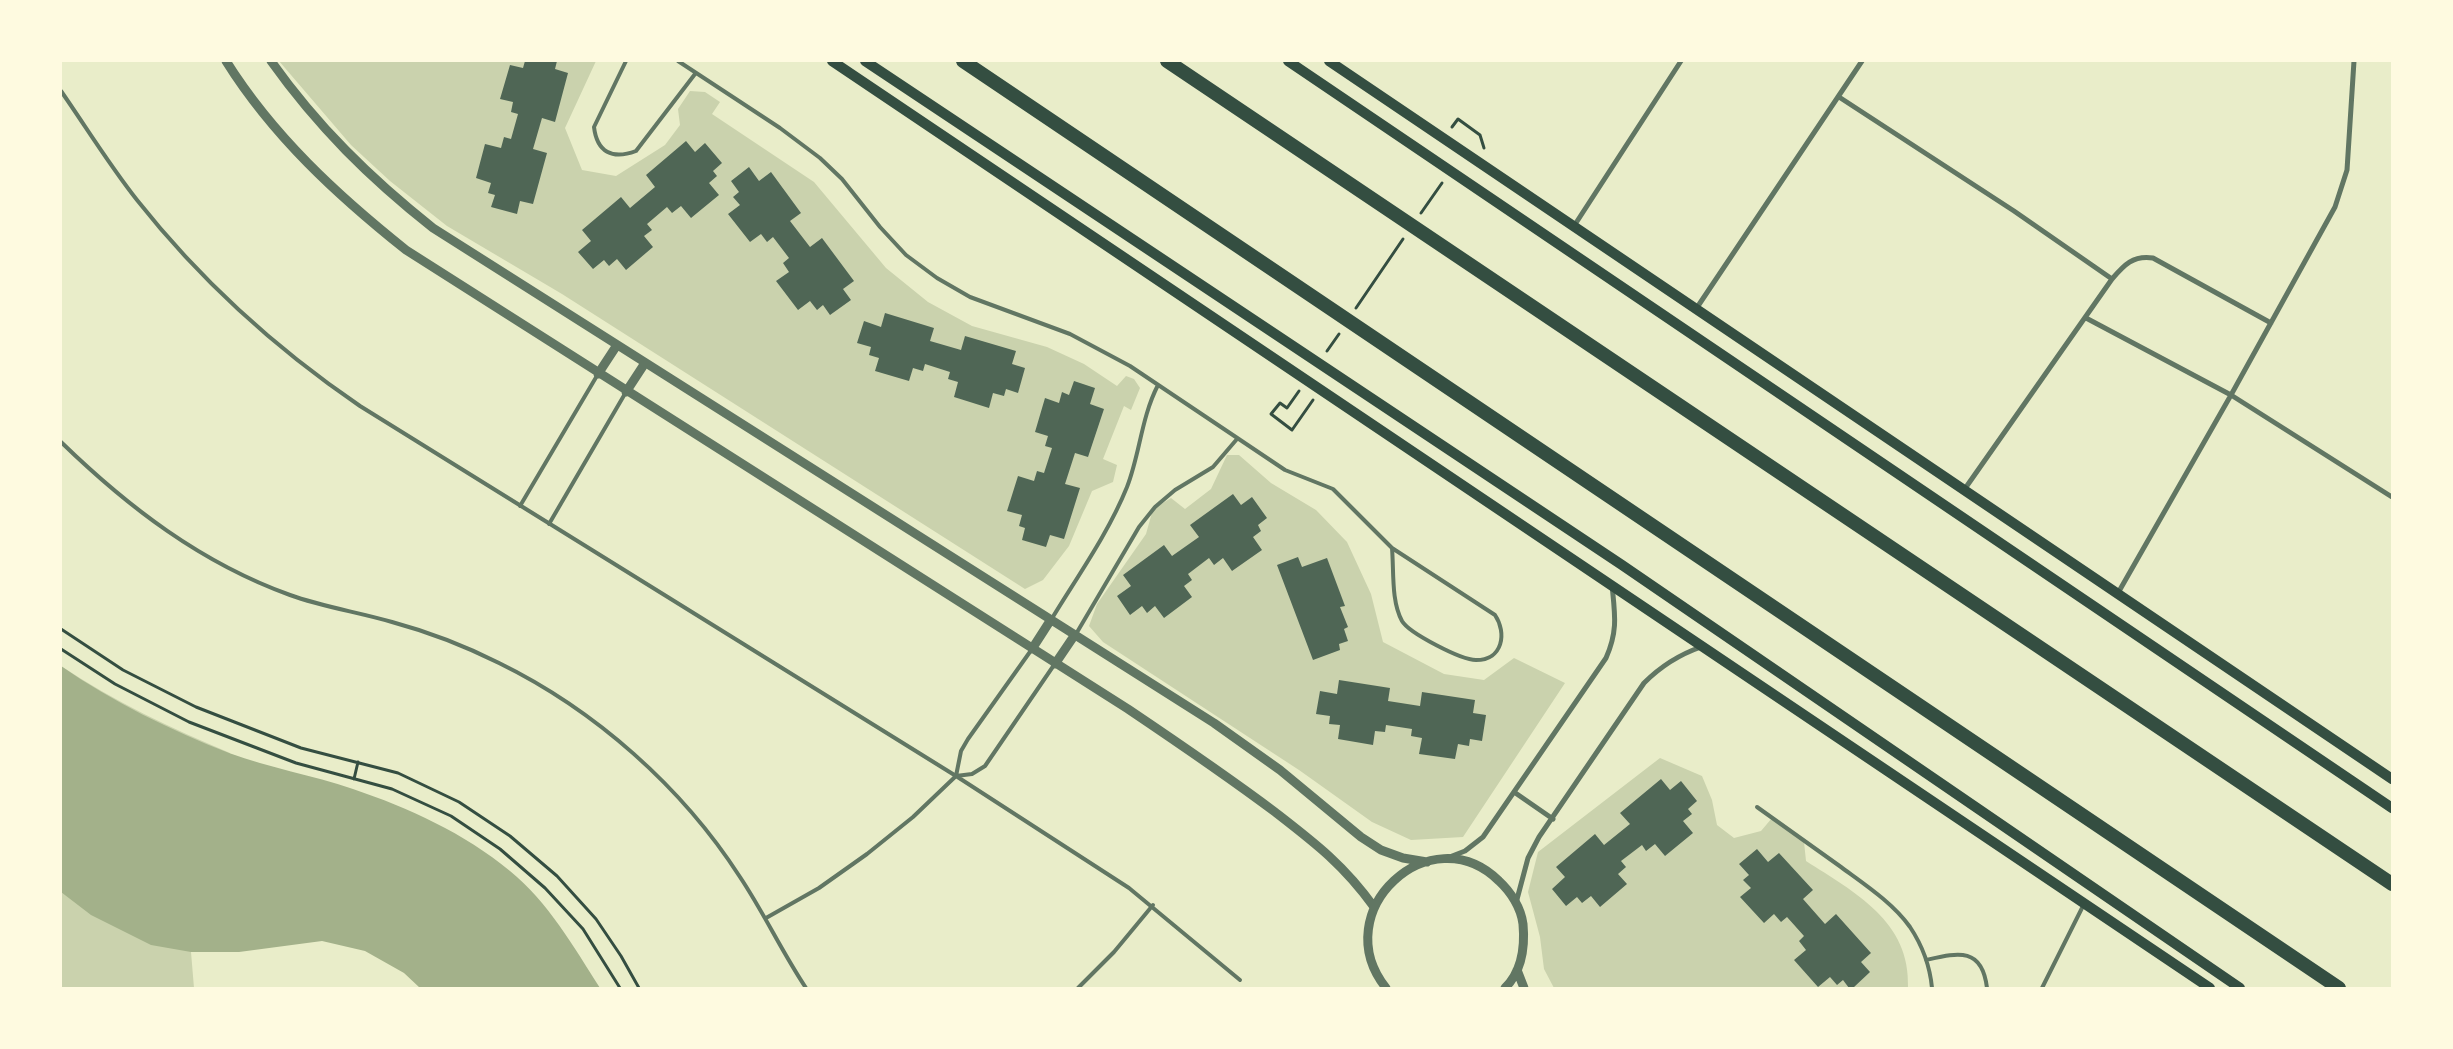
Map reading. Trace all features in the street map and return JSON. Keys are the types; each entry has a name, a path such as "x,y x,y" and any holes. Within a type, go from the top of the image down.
{"highway":[{"path":"963,61 2339,988"},
{"path":"1167,61 2392,884"}],"main road":[{"path":"832,61 2085,902 2210,988"},
{"path":"865,61 1622,566 2240,988"},
{"path":"1288,61 2392,808"},
{"path":"1329,61 2392,779"}],"street":[{"path":"226,61 275,129 316,172 359,213 414,255 626,392 1128,709 1261,802 1340,864 1374,908"},
{"path":"271,61 326,131 395,198 433,228 1050,621 1214,723 1280,770 1361,837 1381,850 1403,858 1427,862"},
{"path":"1574,226 1681,61"},
{"path":"1696,309 1862,61"},
{"path":"2118,594 2271,323 2342,189 2349,151 2354,61"},
{"path":"1839,97 2014,211 2112,279"},
{"path":"1964,490 2112,279 2131,260 2142,256 2153,258 2271,323"},
{"path":"2086,318 2231,395 2392,497"},
{"path":"598,374 616,345"},
{"path":"626,392 644,363"},
{"path":"1386,988 1376,973 1369,949 1369,924 1374,908 1383,892 1395,878 1410,868 1466,851 1483,837 1606,658 1614,640 1616,619 1612,585"},
{"path":"1032,649 1050,621"},
{"path":"1055,664 1074,636"},
{"path":"1516,903 1528,858 1539,838 1644,683 1661,666 1682,653 1704,646"},
{"path":"1514,792 1553,818"},
{"path":"1444,859 1462,861 1479,866 1507,888 1516,903 1522,919 1524,936 1522,954 1517,970 1505,988"},
{"path":"1517,970 1524,988"}],"lane":[{"path":"626,61 594,127 595,138 602,148 612,154 624,156 636,151 695,74"},
{"path":"678,61 766,119 820,158 842,179 880,227 906,255 937,278 970,297 1085,341 1130,366 1285,470 1332,489 1392,548 1495,615 1502,625 1503,638 1498,649 1488,657 1476,660 1464,657 1411,632 1403,622 1398,610 1392,548"},
{"path":"61,91 110,163 153,219 193,266 256,327 324,381 360,406 956,776 1129,888 1240,980"},
{"path":"520,506 598,374"},
{"path":"1050,621 1116,511 1135,462 1144,418 1158,385"},
{"path":"549,524 626,392"},
{"path":"1074,636 1139,527 1175,490 1213,467 1237,439"},
{"path":"61,442 130,505 206,557 247,578 290,595 334,609 390,621 446,639 499,663 550,691 598,724 642,762 678,797 710,835 740,876 766,918 784,954 806,988"},
{"path":"766,918 818,888 867,854 913,817 956,776 961,751 968,739 1032,649"},
{"path":"956,776 972,774 985,766 1055,664"},
{"path":"1757,806 1867,886 1909,926 1926,960 1932,988"},
{"path":"2042,988 2085,902"},
{"path":"1078,988 1114,952 1153,906"},
{"path":"1926,960 1960,953 1972,958 1981,966 1987,988"}],"path":[{"path":"1457,133 1451,128 1458,119 1480,135"},
{"path":"1420,215 1447,174"},
{"path":"1354,312 1409,231"},
{"path":"1326,352 1342,328"},
{"path":"1304,384 1287,408 1280,403 1271,414 1292,430 1321,390"},
{"path":"61,629 123,670 196,707 301,748 398,773 459,802 510,836 557,876 596,919 621,956 639,988"},
{"path":"61,649 115,684 189,722 288,760 392,789 451,816 500,850 545,888 583,929 620,988"},
{"path":"354,779 358,762"}],"shaded area":[{"path":"279,61 596,61 565,128 582,170 616,176 665,145 680,125 678,109 690,91 705,92 720,102 712,114 814,182 886,268 928,302 972,326 1047,347 1084,364 1117,386 1126,376 1134,379 1140,388 1131,410 1124,406 1103,459 1117,465 1113,482 1092,491 1069,546 1043,580 1025,589 562,294 447,226 390,181 351,145"},
{"path":"1227,455 1239,455 1271,483 1316,510 1347,542 1371,594 1383,642 1444,674 1484,680 1514,658 1565,683 1463,837 1411,840 1372,822 1299,770 1103,642 1089,626 1097,604 1146,534 1153,509 1171,498 1185,509 1211,489"},
{"path":"61,666 144,714 230,753 191,952 194,988 61,988"},
{"path":"61,666 121,703 207,744 244,758 374,796 415,813 455,833 492,857 524,883 560,926 600,988 420,988 404,973 365,951 322,941 239,952 191,952 151,945 91,915 61,892"},
{"path":"1660,758 1702,776 1712,800 1717,825 1734,838 1761,831 1772,818 1804,842 1806,861 1860,897 1890,927 1900,944 1906,965 1908,988 1554,988 1544,969 1540,937 1528,892 1538,852"}],"building":[{"path":"525,61 557,61 555,69 568,73 555,122 542,118 533,149 547,153 533,204 520,201 517,214 491,207 495,195 488,193 491,183 476,178 485,144 501,148 504,137 511,139 518,114 511,112 513,102 500,99 510,65 523,68"},
{"path":"686,141 695,152 705,143 722,163 713,171 717,176 709,183 719,195 691,218 681,206 672,213 667,207 647,224 652,230 644,236 653,247 626,270 617,259 609,266 604,260 593,269 578,252 591,241 582,230 621,197 630,208 655,187 646,175"},
{"path":"749,167 759,181 771,172 801,213 790,221 810,247 822,238 854,281 843,289 851,300 830,315 823,305 817,310 810,301 798,310 776,281 789,272 783,263 789,258 773,237 767,242 761,234 750,242 728,214 740,205 733,197 739,192 731,181"},
{"path":"885,313 934,328 930,341 961,350 965,336 1016,351 1012,364 1025,368 1018,393 1006,389 1004,396 993,393 989,408 954,397 958,382 948,379 950,372 925,364 923,371 913,368 909,381 875,371 879,358 869,355 871,347 857,343 864,321 881,327"},
{"path":"1074,381 1095,388 1090,404 1104,409 1088,457 1075,453 1065,484 1080,488 1064,539 1050,535 1046,547 1022,540 1025,528 1019,526 1022,515 1007,511 1018,476 1034,481 1037,471 1044,473 1052,448 1045,446 1048,436 1035,432 1045,398 1059,403 1062,392 1069,395"},
{"path":"1233,494 1241,505 1252,497 1267,518 1258,525 1261,531 1253,537 1262,550 1232,571 1223,558 1214,565 1209,558 1188,574 1192,580 1184,586 1192,597 1164,618 1155,606 1147,613 1142,606 1130,615 1117,596 1131,586 1123,575 1164,545 1172,556 1199,537 1190,525"},
{"path":"1298,557 1302,567 1327,558 1345,606 1340,607 1348,627 1344,629 1348,641 1339,644 1340,650 1313,660 1277,565"},
{"path":"1339,680 1390,688 1388,701 1420,706 1422,692 1475,700 1473,713 1486,715 1482,741 1470,739 1469,746 1458,744 1455,759 1419,754 1422,738 1411,736 1412,729 1386,725 1385,732 1375,731 1373,745 1338,739 1340,725 1329,724 1330,716 1316,714 1320,691 1337,694"},
{"path":"1661,779 1670,790 1681,781 1697,801 1688,809 1692,814 1683,821 1693,833 1665,856 1655,844 1646,851 1642,845 1621,861 1626,867 1618,874 1627,884 1600,907 1591,896 1582,903 1577,897 1566,906 1552,889 1565,877 1556,867 1595,834 1604,845 1630,824 1620,813"},
{"path":"1757,849 1768,862 1779,853 1813,890 1803,899 1825,924 1836,914 1871,953 1861,962 1870,972 1853,988 1849,988 1843,980 1837,985 1830,977 1818,987 1794,960 1806,950 1799,941 1804,936 1787,917 1781,922 1774,914 1764,923 1740,897 1751,888 1743,880 1749,875 1739,864"}]}
